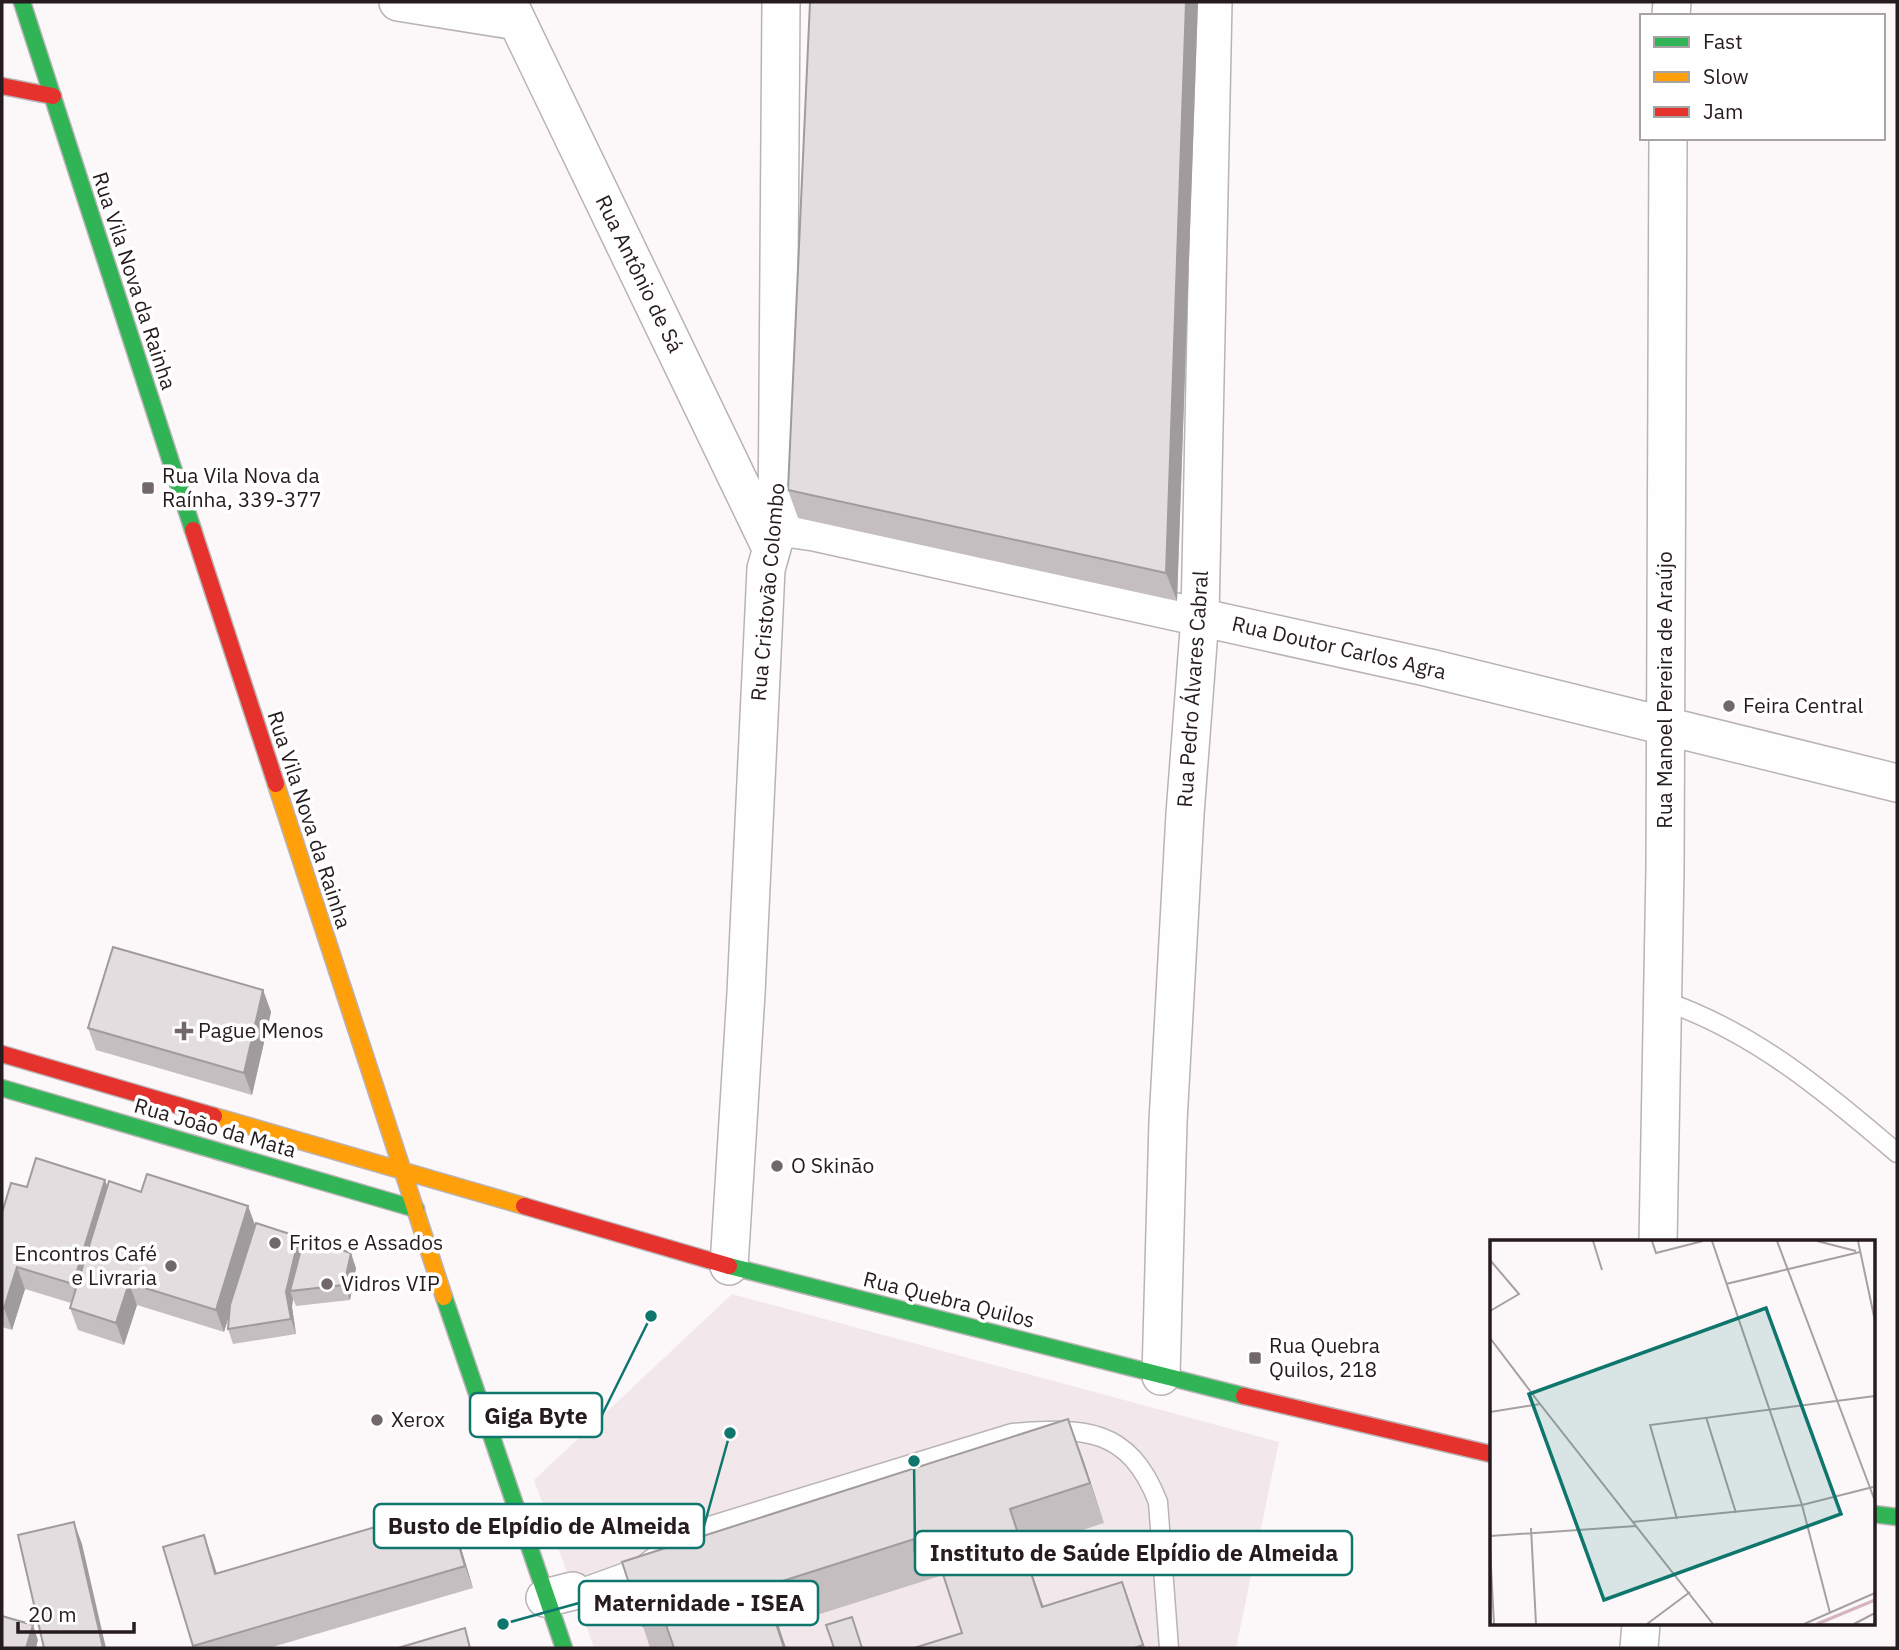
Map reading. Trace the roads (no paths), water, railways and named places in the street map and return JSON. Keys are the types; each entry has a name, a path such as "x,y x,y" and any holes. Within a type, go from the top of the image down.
{"main road":[{"name":"Rua Vila Nova da Rainha","path":"22,2 401,1170 559,1594 565,1648"},
{"path":"2,86 52,96"},
{"name":"Rua João da Mata","path":"2,1054 401,1170"},
{"name":"Rua João da Mata","path":"2,1088 416,1209"},
{"name":"Rua Quebra Quilos","path":"401,1170 729,1266 1161,1376 1490,1454"},
{"path":"1874,1514 1897,1517"}],"street":[{"path":"398,2 512,11"},
{"name":"Rua Cristovão Colombo","path":"729,1266 746,993 766,569 774,538 780,2"},
{"name":"Rua Pedro Álvares Cabral","path":"1161,1376 1168,1122 1185,814 1200,617 1213,2"},
{"name":"Rua Antônio de Sá","path":"512,11 774,538"},
{"name":"Rua Manoel Pereira de Araújo","path":"1658,1240 1665,727 1668,140"},
{"name":"Rua Doutor Carlos Agra","path":"774,538 793,528 814,532 1430,668 1897,783"},
{"path":"1639,1648 1642,1626"}],"lane":[{"path":"1661,1000 1731,1028 1779,1059 1897,1153"},
{"path":"559,1594 642,1566 683,1534 1012,1433 1066,1429 1107,1438 1134,1458 1151,1484 1158,1502 1168,1648"}],"place":[{"name":"Rua Vila Nova da Raínha, 339-377","path":"148,488"},
{"name":"Feira Central","path":"1729,706"},
{"name":"Pague Menos","path":"184,1031"},
{"name":"O Skinão","path":"777,1166"},
{"name":"Fritos e Assados","path":"275,1243"},
{"name":"Encontros Café e Livraria","path":"171,1266"},
{"name":"Vidros VIP","path":"327,1284"},
{"name":"Giga Byte","path":"651,1316"},
{"name":"Rua Quebra Quilos, 218","path":"1255,1358"},
{"name":"Xerox","path":"377,1420"},
{"name":"Busto de Elpídio de Almeida","path":"730,1433"},
{"name":"Instituto de Saúde Elpídio de Almeida","path":"914,1461"},
{"name":"Maternidade - ISEA","path":"503,1624"}]}
